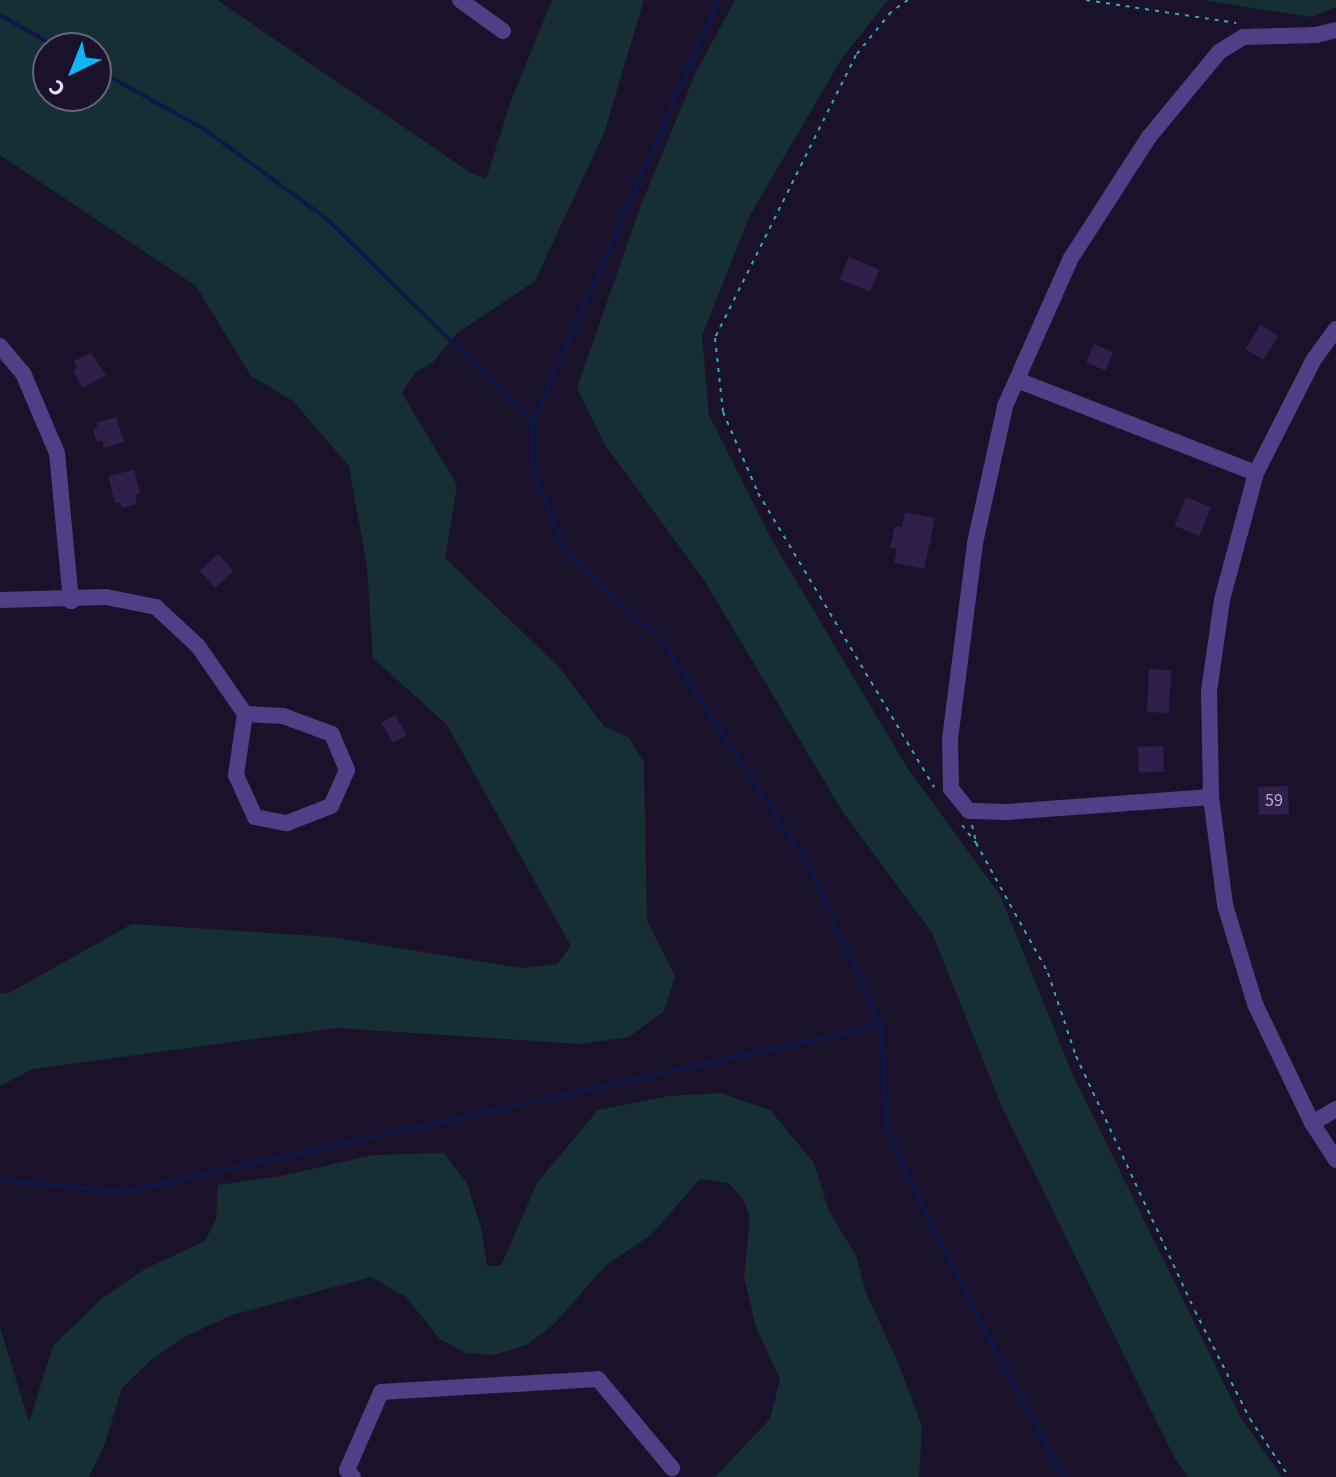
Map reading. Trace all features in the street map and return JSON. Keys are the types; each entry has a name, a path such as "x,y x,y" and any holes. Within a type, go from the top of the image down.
{"street":[{"path":"460,0 503,31"},
{"path":"1211,797 964,815 951,789 950,739 975,543 1005,406 1071,258 1149,137 1219,52 1243,37 1316,35 1336,30"},
{"path":"1336,329 1313,361 1256,473 1222,600 1209,691 1211,797 1225,905 1255,1004 1312,1123 1336,1160"},
{"path":"0,346 23,373 57,453 71,601"},
{"path":"1017,380 1256,473"},
{"path":"0,600 71,601 106,597 156,607 198,646 245,714 236,775 255,817 287,823 331,806 347,770 332,734 283,716 245,714"},
{"path":"1312,1123 1336,1109"},
{"path":"350,1474 381,1392 598,1379 672,1468"}],"path":[{"path":"908,0 891,12 856,55 715,338 723,412 758,493 941,796"},
{"path":"1086,0 1240,24"},
{"path":"964,815 976,843"},
{"path":"964,815 976,843 1048,973 1076,1056 1195,1311 1250,1419 1289,1477"}],"green space":[{"path":"0,0 217,0 471,173 486,179 511,101 552,0 644,0 604,133 535,281 457,333 433,362 415,373 402,393 457,485 445,558 558,666 604,726 629,738 644,763 647,921 675,976 664,1011 629,1037 581,1044 336,1028 33,1069 0,1086 0,994 9,993 132,924 332,937 521,968 557,964 571,946 447,725 373,658 367,567 349,466 293,401 251,376 196,286 0,155"},
{"path":"735,0 888,0 842,58 749,217 702,336 709,415 773,542 908,769 1000,895 1072,1073 1241,1418 1282,1477 1188,1477 1174,1457 1001,1105 932,933 843,812 704,580 605,445 577,388 641,205 696,72"},
{"path":"1202,0 1336,0 1336,7 1311,17"},
{"path":"721,1093 770,1110 814,1163 828,1209 856,1256 866,1293 896,1358 922,1426 919,1477 715,1477 770,1419 780,1379 756,1327 744,1277 750,1218 744,1201 729,1183 700,1179 651,1235 605,1266 555,1323 527,1345 493,1355 466,1353 440,1339 406,1297 371,1277 232,1315 184,1337 151,1360 122,1388 104,1446 89,1477 0,1477 0,1327 29,1422 53,1346 101,1299 145,1269 205,1241 216,1220 218,1185 281,1176 373,1155 444,1153 467,1183 481,1228 487,1266 501,1266 537,1183 598,1110 669,1096"}],"building":[{"path":"849,257 879,270 870,292 840,279"},
{"path":"1260,325 1278,336 1264,360 1246,349"},
{"path":"1094,344 1113,352 1106,371 1086,362"},
{"path":"91,353 106,375 82,388 73,370 77,368 74,361"},
{"path":"116,417 124,442 105,448 102,441 97,442 93,430 98,428 96,423"},
{"path":"134,470 140,493 135,495 137,504 122,508 120,502 115,503 108,476"},
{"path":"1186,497 1211,507 1199,536 1174,526"},
{"path":"905,512 935,518 924,569 894,563 897,549 890,548 895,526 902,527"},
{"path":"218,554 234,571 215,588 200,571"},
{"path":"1149,669 1171,670 1169,713 1147,712"},
{"path":"395,715 407,735 393,743 381,723"},
{"path":"1163,746 1164,772 1139,773 1138,747"},
{"path":"1288,786 1289,814 1259,815 1258,787"}],"waterway":[{"path":"533,422 718,0"},
{"path":"0,15 32,33"},
{"path":"112,78 204,129 327,219 533,422 533,469 565,551 662,641 808,865 881,1025 887,1128 931,1226 1063,1477"},
{"path":"0,1180 124,1192 881,1025"}]}
